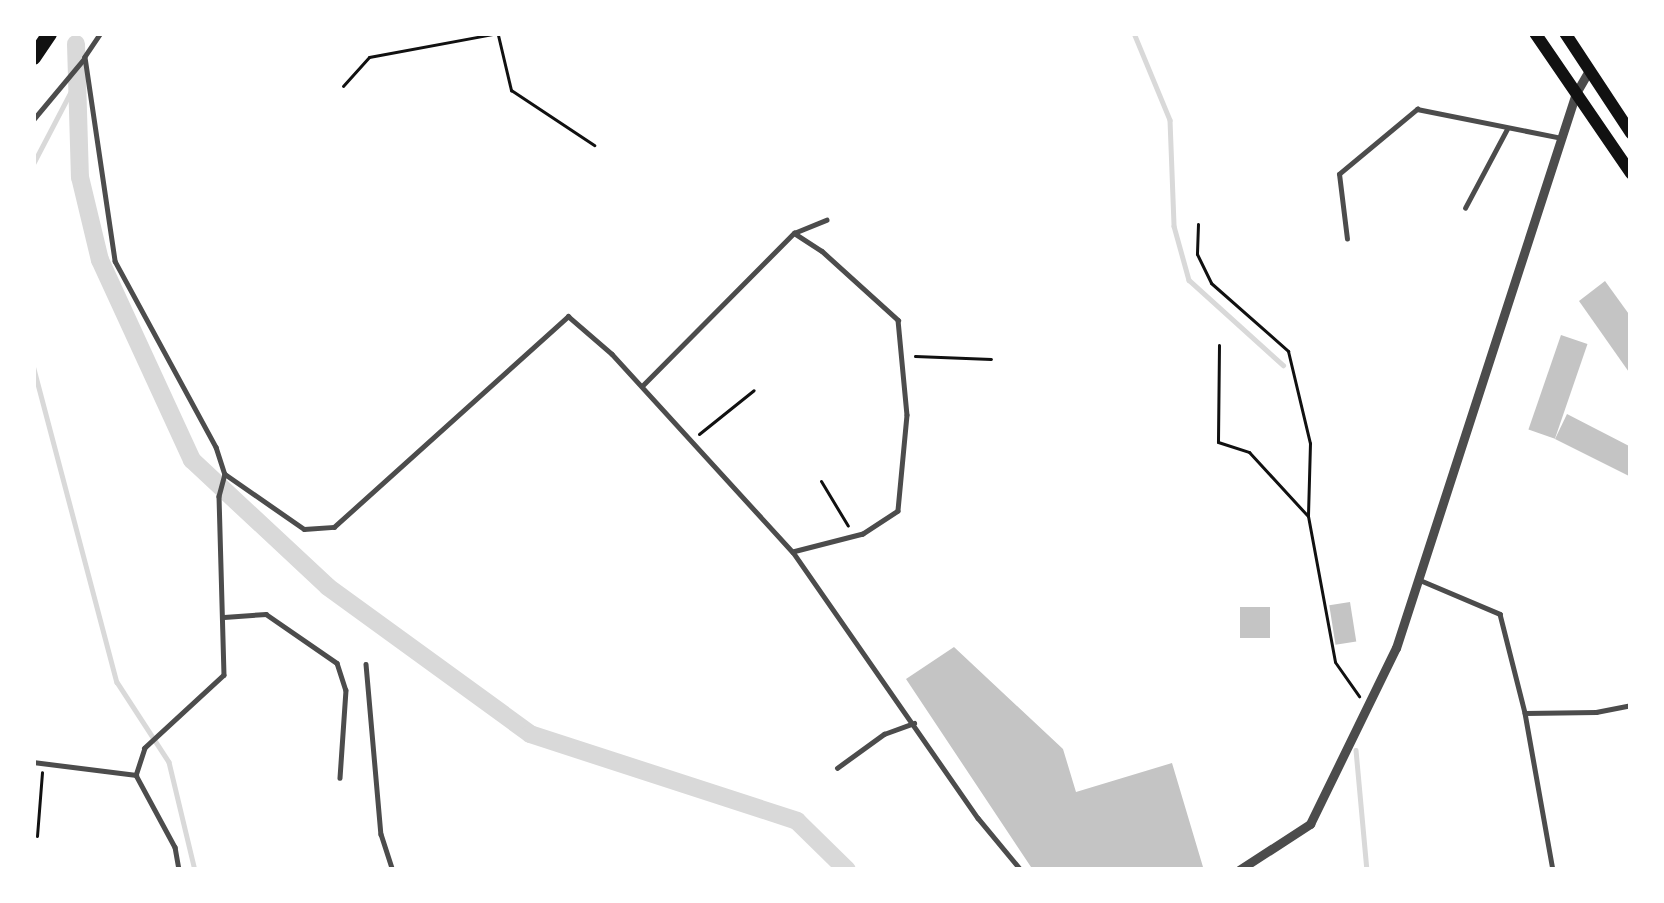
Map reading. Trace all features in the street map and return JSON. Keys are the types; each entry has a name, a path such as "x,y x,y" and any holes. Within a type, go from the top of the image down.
{"highway":[{"path":"33,56 50,33"}],"main road":[{"path":"1535,33 1631,173"},
{"path":"1565,33 1631,133"}],"street":[{"path":"1239,870 1310,824 1396,648 1576,93 1588,72"}],"lane":[{"path":"33,120 101,33"},
{"path":"84,58 115,261 216,447 225,474 219,496 224,675 145,748 136,775 175,848 179,870"},
{"path":"1347,239 1339,174 1417,109 1562,138"},
{"path":"1465,208 1508,127"},
{"path":"641,386 794,233 827,220"},
{"path":"793,552 854,536 898,511 907,416 898,320 822,251 794,233"},
{"path":"225,474 304,530 334,527 568,316 693,440 793,552 978,818 1021,870"},
{"path":"1418,579 1500,614 1525,712 1552,870"},
{"path":"223,617 266,614 337,663 346,690 340,778"},
{"path":"366,664 378,811 393,870"},
{"path":"1525,712 1596,712 1631,705"},
{"path":"837,768 884,734 915,722"},
{"path":"33,762 136,775"}],"path":[{"path":"343,86 370,57 497,33 511,90 594,145"},
{"path":"1198,224 1197,254 1211,283 1288,351 1310,443 1309,516 1335,662 1367,707"},
{"path":"1219,345 1218,442 1249,452 1309,516"},
{"path":"899,356 991,359"},
{"path":"693,440 754,390"},
{"path":"821,481 854,536"},
{"path":"38,836 43,763"}],"building":[{"path":"1605,281 1631,317 1631,375 1579,301"},
{"path":"1561,335 1587,344 1555,439 1528,430"},
{"path":"1567,414 1631,447 1631,477 1555,439"},
{"path":"1350,602 1356,642 1336,645 1329,605"},
{"path":"1240,607 1270,607 1270,638 1240,638"},
{"path":"954,647 1063,749 1076,792 1172,763 1203,867 1033,870 906,679"}],"waterway":[{"path":"1134,33 1170,120 1174,226 1189,280 1283,365"},
{"path":"76,44 80,177 100,260 192,460 328,587 530,734 797,821 847,870"},
{"path":"33,164 78,78"},
{"path":"33,365 117,682 169,762 195,870"},
{"path":"1356,750 1367,870"}]}
